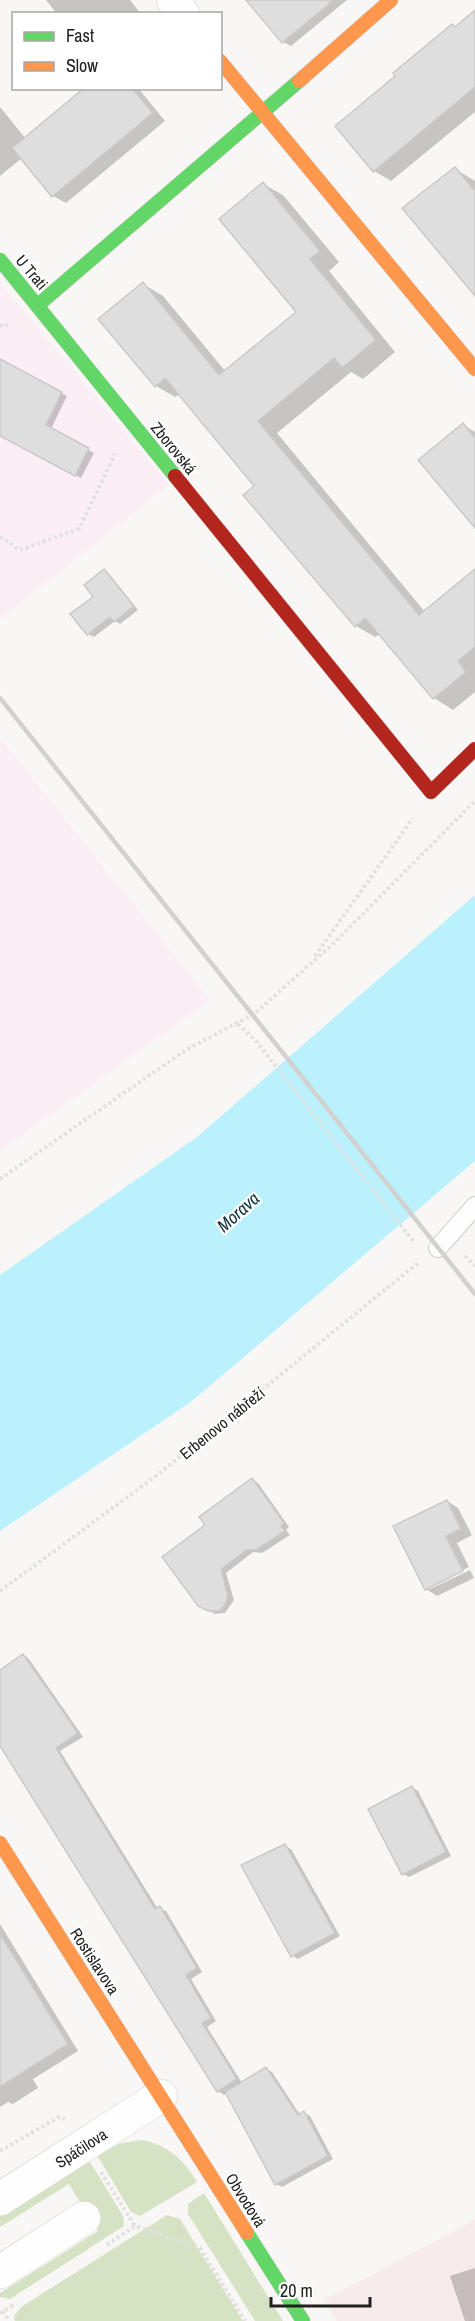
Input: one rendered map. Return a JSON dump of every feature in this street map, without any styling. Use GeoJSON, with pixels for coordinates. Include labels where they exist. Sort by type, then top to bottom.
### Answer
{"type":"FeatureCollection","features":[{"type":"Feature","properties":{"kind":"street"},"geometry":{"type":"LineString","coordinates":[[38,305],[262,114],[391,0]]}},
{"type":"Feature","properties":{"kind":"street"},"geometry":{"type":"LineString","coordinates":[[222,64],[475,369]]}},
{"type":"Feature","properties":{"kind":"street","name":"U Trati"},"geometry":{"type":"LineString","coordinates":[[0,260],[38,305]]}},
{"type":"Feature","properties":{"kind":"street","name":"Zborovská"},"geometry":{"type":"LineString","coordinates":[[38,305],[431,792]]}},
{"type":"Feature","properties":{"kind":"street"},"geometry":{"type":"LineString","coordinates":[[431,792],[475,749]]}},
{"type":"Feature","properties":{"kind":"street","name":"Rostislavova"},"geometry":{"type":"LineString","coordinates":[[0,1844],[161,2096]]}},
{"type":"Feature","properties":{"kind":"street","name":"Spáčilova"},"geometry":{"type":"LineString","coordinates":[[0,2199],[161,2096]]}},
{"type":"Feature","properties":{"kind":"street","name":"Obvodová"},"geometry":{"type":"LineString","coordinates":[[161,2096],[303,2321]]}},
{"type":"Feature","properties":{"kind":"street"},"geometry":{"type":"LineString","coordinates":[[0,2272],[84,2218]]}},
{"type":"Feature","properties":{"kind":"lane"},"geometry":{"type":"LineString","coordinates":[[438,1248],[475,1206]]}},
{"type":"Feature","properties":{"kind":"path"},"geometry":{"type":"LineString","coordinates":[[0,537],[20,550],[79,529],[131,421]]}},
{"type":"Feature","properties":{"kind":"path"},"geometry":{"type":"LineString","coordinates":[[311,962],[431,792]]}},
{"type":"Feature","properties":{"kind":"path"},"geometry":{"type":"LineString","coordinates":[[0,1179],[186,1050],[238,1024],[333,944],[475,801]]}},
{"type":"Feature","properties":{"kind":"path"},"geometry":{"type":"LineString","coordinates":[[238,1024],[256,1041],[402,1227]]}},
{"type":"Feature","properties":{"kind":"path","name":"Erbenovo nábřeží"},"geometry":{"type":"LineString","coordinates":[[0,1591],[156,1476],[438,1248]]}},
{"type":"Feature","properties":{"kind":"path"},"geometry":{"type":"LineString","coordinates":[[0,2151],[59,2117]]}},
{"type":"Feature","properties":{"kind":"path"},"geometry":{"type":"LineString","coordinates":[[99,2168],[135,2226],[200,2248],[245,2321]]}},
{"type":"Feature","properties":{"kind":"path"},"geometry":{"type":"LineString","coordinates":[[3,2311],[9,2321]]}},
{"type":"Feature","properties":{"kind":"shaded area"},"geometry":{"type":"Polygon","coordinates":[[[0,283],[169,485],[1,618],[0,618],[0,283]]]}},
{"type":"Feature","properties":{"kind":"shaded area"},"geometry":{"type":"Polygon","coordinates":[[[0,738],[210,1000],[0,1151],[0,738]]]}},
{"type":"Feature","properties":{"kind":"shaded area"},"geometry":{"type":"Polygon","coordinates":[[[475,2220],[475,2321],[337,2321],[324,2300],[475,2220]]]}},
{"type":"Feature","properties":{"kind":"green space"},"geometry":{"type":"Polygon","coordinates":[[[143,2140],[168,2150],[186,2167],[197,2182],[140,2216],[131,2212],[97,2155],[121,2143],[143,2140]]]}},
{"type":"Feature","properties":{"kind":"green space"},"geometry":{"type":"Polygon","coordinates":[[[89,2160],[123,2216],[124,2226],[10,2299],[0,2297],[0,2293],[98,2231],[69,2184],[0,2227],[0,2216],[89,2160]]]}},
{"type":"Feature","properties":{"kind":"green space"},"geometry":{"type":"Polygon","coordinates":[[[204,2193],[283,2321],[255,2321],[188,2214],[188,2204],[204,2193]]]}},
{"type":"Feature","properties":{"kind":"green space"},"geometry":{"type":"Polygon","coordinates":[[[167,2215],[180,2219],[243,2321],[15,2321],[14,2316],[21,2307],[167,2215]]]}},
{"type":"Feature","properties":{"kind":"water","name":"Morava"},"geometry":{"type":"Polygon","coordinates":[[[475,895],[475,1161],[192,1401],[0,1531],[0,1275],[197,1137],[475,895]]]}},
{"type":"Feature","properties":{"kind":"building"},"geometry":{"type":"Polygon","coordinates":[[[246,0],[334,0],[282,43],[246,0]]]}},
{"type":"Feature","properties":{"kind":"building"},"geometry":{"type":"Polygon","coordinates":[[[475,10],[475,87],[373,172],[335,126],[395,76],[393,73],[452,24],[455,27],[475,10]]]}},
{"type":"Feature","properties":{"kind":"building"},"geometry":{"type":"Polygon","coordinates":[[[82,90],[134,90],[153,113],[52,197],[12,148],[82,90]]]}},
{"type":"Feature","properties":{"kind":"building"},"geometry":{"type":"Polygon","coordinates":[[[455,167],[475,191],[475,296],[402,208],[455,167]]]}},
{"type":"Feature","properties":{"kind":"building"},"geometry":{"type":"Polygon","coordinates":[[[263,182],[320,251],[310,259],[376,340],[342,368],[334,358],[258,421],[419,615],[475,569],[475,647],[458,661],[466,672],[433,699],[365,618],[355,627],[243,495],[254,486],[165,378],[155,387],[98,319],[143,282],[219,375],[296,312],[219,219],[263,182]]]}},
{"type":"Feature","properties":{"kind":"building"},"geometry":{"type":"Polygon","coordinates":[[[0,359],[62,392],[46,425],[89,448],[75,476],[0,436],[0,359]]]}},
{"type":"Feature","properties":{"kind":"building"},"geometry":{"type":"Polygon","coordinates":[[[463,423],[475,438],[475,528],[418,460],[463,423]]]}},
{"type":"Feature","properties":{"kind":"building"},"geometry":{"type":"Polygon","coordinates":[[[104,569],[134,606],[114,622],[110,617],[87,635],[70,614],[93,597],[84,585],[104,569]]]}},
{"type":"Feature","properties":{"kind":"building"},"geometry":{"type":"Polygon","coordinates":[[[252,1478],[284,1523],[281,1526],[285,1531],[256,1550],[247,1550],[221,1569],[228,1596],[225,1605],[219,1611],[208,1611],[198,1606],[162,1557],[205,1525],[199,1517],[252,1478]]]}},
{"type":"Feature","properties":{"kind":"building"},"geometry":{"type":"Polygon","coordinates":[[[447,1500],[461,1529],[446,1536],[463,1571],[425,1590],[393,1526],[447,1500]]]}},
{"type":"Feature","properties":{"kind":"building"},"geometry":{"type":"Polygon","coordinates":[[[23,1654],[78,1733],[56,1748],[155,1909],[160,1906],[197,1968],[186,1975],[211,2018],[202,2023],[237,2079],[217,2092],[0,1746],[0,1670],[23,1654]]]}},
{"type":"Feature","properties":{"kind":"building"},"geometry":{"type":"Polygon","coordinates":[[[412,1786],[446,1852],[402,1875],[368,1809],[412,1786]]]}},
{"type":"Feature","properties":{"kind":"building"},"geometry":{"type":"Polygon","coordinates":[[[285,1844],[335,1933],[291,1957],[241,1865],[285,1844]]]}},
{"type":"Feature","properties":{"kind":"building"},"geometry":{"type":"Polygon","coordinates":[[[0,1934],[68,2044],[0,2087],[0,1934]]]}},
{"type":"Feature","properties":{"kind":"building"},"geometry":{"type":"Polygon","coordinates":[[[266,2067],[298,2115],[304,2111],[328,2156],[275,2185],[225,2092],[266,2067]]]}},
{"type":"Feature","properties":{"kind":"railway"},"geometry":{"type":"LineString","coordinates":[[0,698],[475,1294]]}},
{"type":"Feature","properties":{"kind":"traffic: fast"},"geometry":{"type":"LineString","coordinates":[[38,305],[299,81]]}},
{"type":"Feature","properties":{"kind":"traffic: fast"},"geometry":{"type":"LineString","coordinates":[[0,260],[175,476]]}},
{"type":"Feature","properties":{"kind":"traffic: fast"},"geometry":{"type":"LineString","coordinates":[[247,2233],[303,2321]]}},
{"type":"Feature","properties":{"kind":"traffic: slow"},"geometry":{"type":"LineString","coordinates":[[299,81],[391,0]]}},
{"type":"Feature","properties":{"kind":"traffic: slow"},"geometry":{"type":"LineString","coordinates":[[222,63],[475,369]]}},
{"type":"Feature","properties":{"kind":"traffic: slow"},"geometry":{"type":"LineString","coordinates":[[0,1843],[247,2233]]}},
{"type":"Feature","properties":{"kind":"traffic: jam"},"geometry":{"type":"LineString","coordinates":[[175,476],[431,792],[475,749]]}}]}
